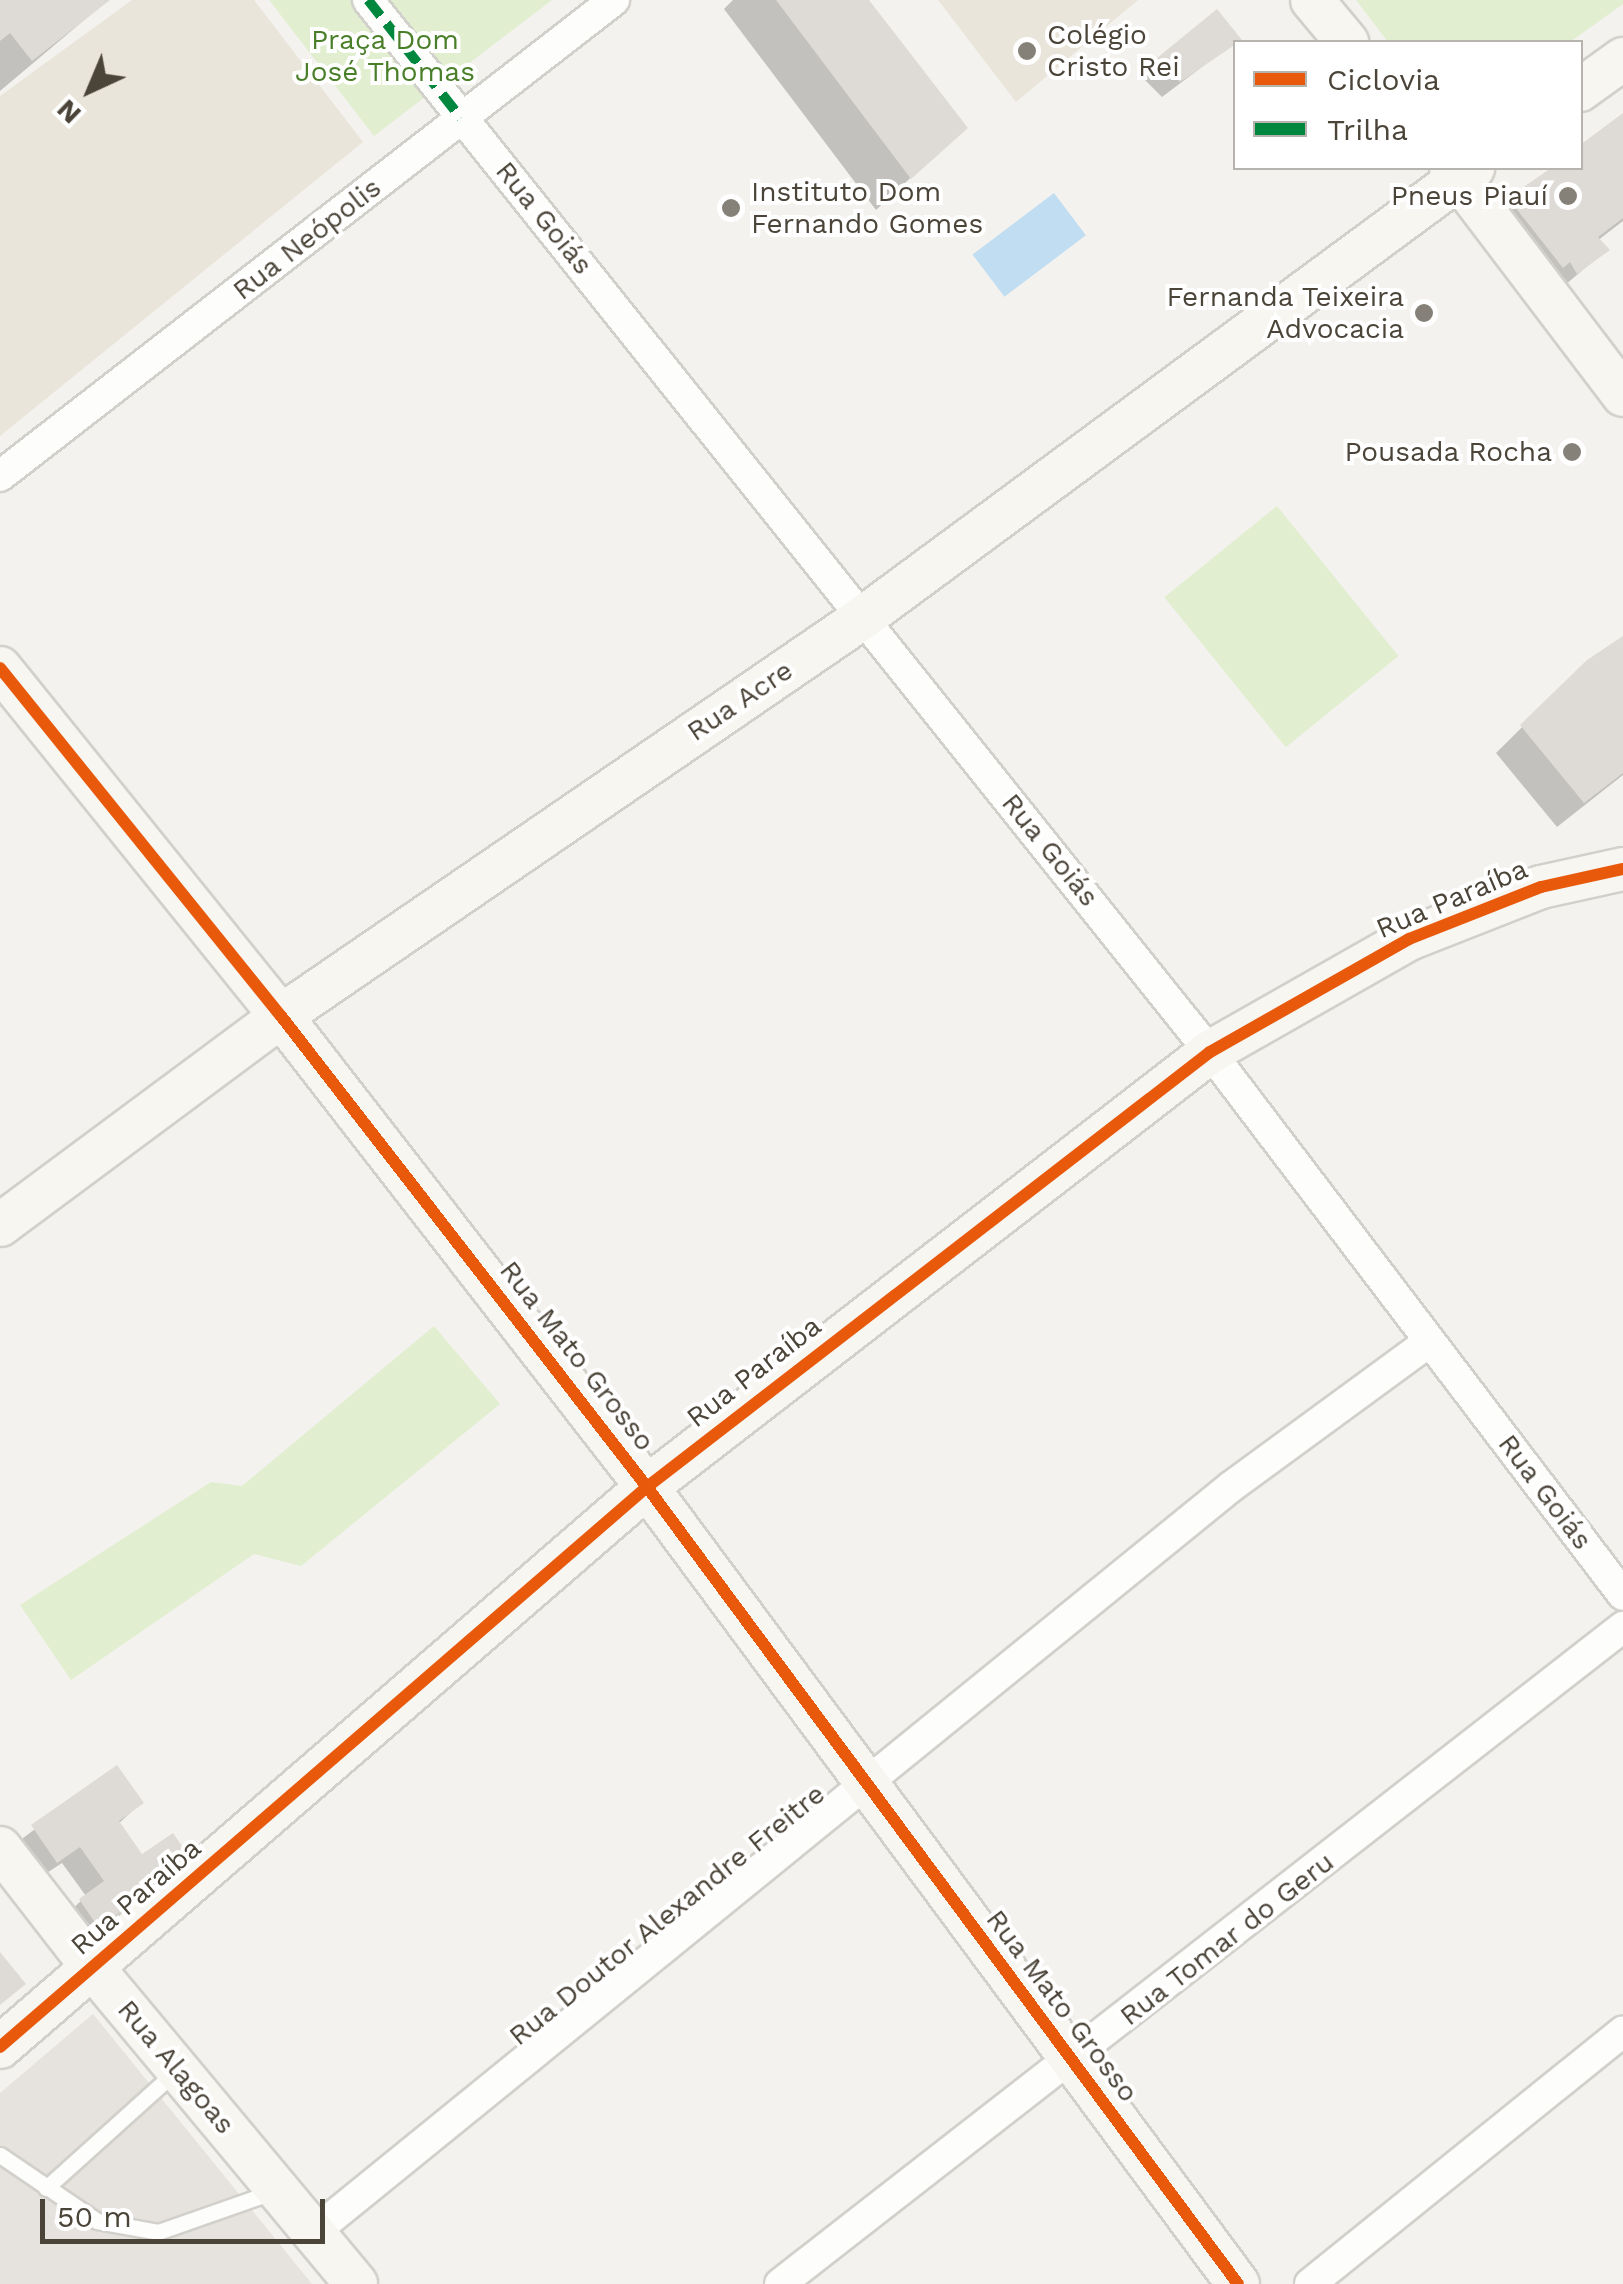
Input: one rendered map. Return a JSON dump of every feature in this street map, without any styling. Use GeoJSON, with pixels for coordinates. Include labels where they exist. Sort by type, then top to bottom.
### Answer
{"type":"FeatureCollection","features":[{"type":"Feature","properties":{"kind":"street","name":"Rua Goiás"},"geometry":{"type":"LineString","coordinates":[[368,0],[1210,1052],[1623,1594]]}},
{"type":"Feature","properties":{"kind":"street","name":"Rua Neópolis"},"geometry":{"type":"LineString","coordinates":[[0,476],[614,0]]}},
{"type":"Feature","properties":{"kind":"street"},"geometry":{"type":"LineString","coordinates":[[1312,0],[1346,40]]}},
{"type":"Feature","properties":{"kind":"street"},"geometry":{"type":"LineString","coordinates":[[1583,88],[1623,59]]}},
{"type":"Feature","properties":{"kind":"street"},"geometry":{"type":"LineString","coordinates":[[1461,171],[1623,395]]}},
{"type":"Feature","properties":{"kind":"street","name":"Rua Acre"},"geometry":{"type":"LineString","coordinates":[[0,1225],[281,1016],[864,617],[1461,171]]}},
{"type":"Feature","properties":{"kind":"street","name":"Rua Mato Grosso"},"geometry":{"type":"LineString","coordinates":[[0,668],[281,1016],[648,1487],[1238,2284]]}},
{"type":"Feature","properties":{"kind":"street","name":"Rua Paraíba"},"geometry":{"type":"LineString","coordinates":[[0,2047],[648,1487],[1210,1052],[1408,939],[1541,888],[1623,869]]}},
{"type":"Feature","properties":{"kind":"street","name":"Rua Doutor Alexandre Freitre"},"geometry":{"type":"LineString","coordinates":[[314,2232],[721,1906],[1232,1486],[1430,1341]]}},
{"type":"Feature","properties":{"kind":"street","name":"Rua Tomar do Geru"},"geometry":{"type":"LineString","coordinates":[[780,2284],[1623,1627]]}},
{"type":"Feature","properties":{"kind":"street","name":"Rua Alagoas"},"geometry":{"type":"LineString","coordinates":[[0,1848],[93,1968],[356,2284]]}},
{"type":"Feature","properties":{"kind":"street"},"geometry":{"type":"LineString","coordinates":[[1310,2284],[1623,2031]]}},
{"type":"Feature","properties":{"kind":"lane"},"geometry":{"type":"LineString","coordinates":[[46,2188],[178,2069]]}},
{"type":"Feature","properties":{"kind":"lane"},"geometry":{"type":"LineString","coordinates":[[0,2155],[97,2221],[158,2232],[278,2189]]}},
{"type":"Feature","properties":{"kind":"shaded area"},"geometry":{"type":"Polygon","coordinates":[[[132,0],[254,0],[363,142],[0,436],[0,96],[132,0]]]}},
{"type":"Feature","properties":{"kind":"shaded area","name":"Colégio Cristo Rei"},"geometry":{"type":"Polygon","coordinates":[[[938,0],[1138,0],[1016,102],[938,0]]]}},
{"type":"Feature","properties":{"kind":"shaded area"},"geometry":{"type":"Polygon","coordinates":[[[93,2014],[312,2284],[0,2284],[0,2093],[93,2014]]]}},
{"type":"Feature","properties":{"kind":"green space","name":"Praça Dom José Thomas"},"geometry":{"type":"Polygon","coordinates":[[[269,0],[552,0],[374,136],[269,0]]]}},
{"type":"Feature","properties":{"kind":"green space"},"geometry":{"type":"Polygon","coordinates":[[[1356,0],[1623,0],[1623,4],[1573,40],[1386,40],[1356,0]]]}},
{"type":"Feature","properties":{"kind":"green space"},"geometry":{"type":"Polygon","coordinates":[[[1277,506],[1398,656],[1286,747],[1164,597],[1277,506]]]}},
{"type":"Feature","properties":{"kind":"green space"},"geometry":{"type":"Polygon","coordinates":[[[434,1326],[500,1404],[301,1566],[254,1554],[71,1680],[20,1605],[211,1482],[242,1486],[434,1326]]]}},
{"type":"Feature","properties":{"kind":"water"},"geometry":{"type":"Polygon","coordinates":[[[1054,193],[1086,235],[1004,297],[973,254],[1054,193]]]}},
{"type":"Feature","properties":{"kind":"building"},"geometry":{"type":"Polygon","coordinates":[[[0,0],[110,0],[32,61],[10,33],[0,41],[0,0]]]}},
{"type":"Feature","properties":{"kind":"building"},"geometry":{"type":"Polygon","coordinates":[[[776,0],[869,0],[968,128],[911,179],[776,0]]]}},
{"type":"Feature","properties":{"kind":"building"},"geometry":{"type":"Polygon","coordinates":[[[1217,9],[1242,40],[1233,40],[1233,46],[1180,82],[1157,58],[1217,9]]]}},
{"type":"Feature","properties":{"kind":"building","name":"Pneus Piauí"},"geometry":{"type":"Polygon","coordinates":[[[1623,113],[1623,218],[1598,237],[1610,250],[1577,274],[1570,262],[1563,268],[1508,198],[1548,170],[1583,170],[1583,143],[1623,113]]]}},
{"type":"Feature","properties":{"kind":"building"},"geometry":{"type":"Polygon","coordinates":[[[1623,636],[1623,773],[1584,803],[1520,725],[1587,660],[1623,636]]]}},
{"type":"Feature","properties":{"kind":"building"},"geometry":{"type":"Polygon","coordinates":[[[117,1765],[144,1803],[119,1821],[142,1854],[173,1833],[193,1862],[98,1927],[79,1899],[104,1881],[80,1847],[57,1863],[31,1825],[117,1765]]]}},
{"type":"Feature","properties":{"kind":"building"},"geometry":{"type":"Polygon","coordinates":[[[0,1952],[26,1984],[0,2005],[0,1952]]]}},
{"type":"Feature","properties":{"kind":"marked path"},"geometry":{"type":"LineString","coordinates":[[368,0],[461,118]]}},
{"type":"Feature","properties":{"kind":"cycle path"},"geometry":{"type":"LineString","coordinates":[[0,668],[281,1016],[647,1487],[1238,2284]]}},
{"type":"Feature","properties":{"kind":"cycle path"},"geometry":{"type":"LineString","coordinates":[[0,2047],[647,1487],[1210,1052],[1409,939],[1541,887],[1623,869]]}},
{"type":"Feature","properties":{"kind":"place","name":"Colégio Cristo Rei"},"geometry":{"type":"Point","coordinates":[1027,51]}},
{"type":"Feature","properties":{"kind":"place","name":"Pneus Piauí"},"geometry":{"type":"Point","coordinates":[1568,196]}},
{"type":"Feature","properties":{"kind":"place","name":"Instituto Dom Fernando Gomes"},"geometry":{"type":"Point","coordinates":[731,208]}},
{"type":"Feature","properties":{"kind":"place","name":"Fernanda Teixeira Advocacia"},"geometry":{"type":"Point","coordinates":[1424,313]}},
{"type":"Feature","properties":{"kind":"place","name":"Pousada Rocha"},"geometry":{"type":"Point","coordinates":[1572,452]}}]}
